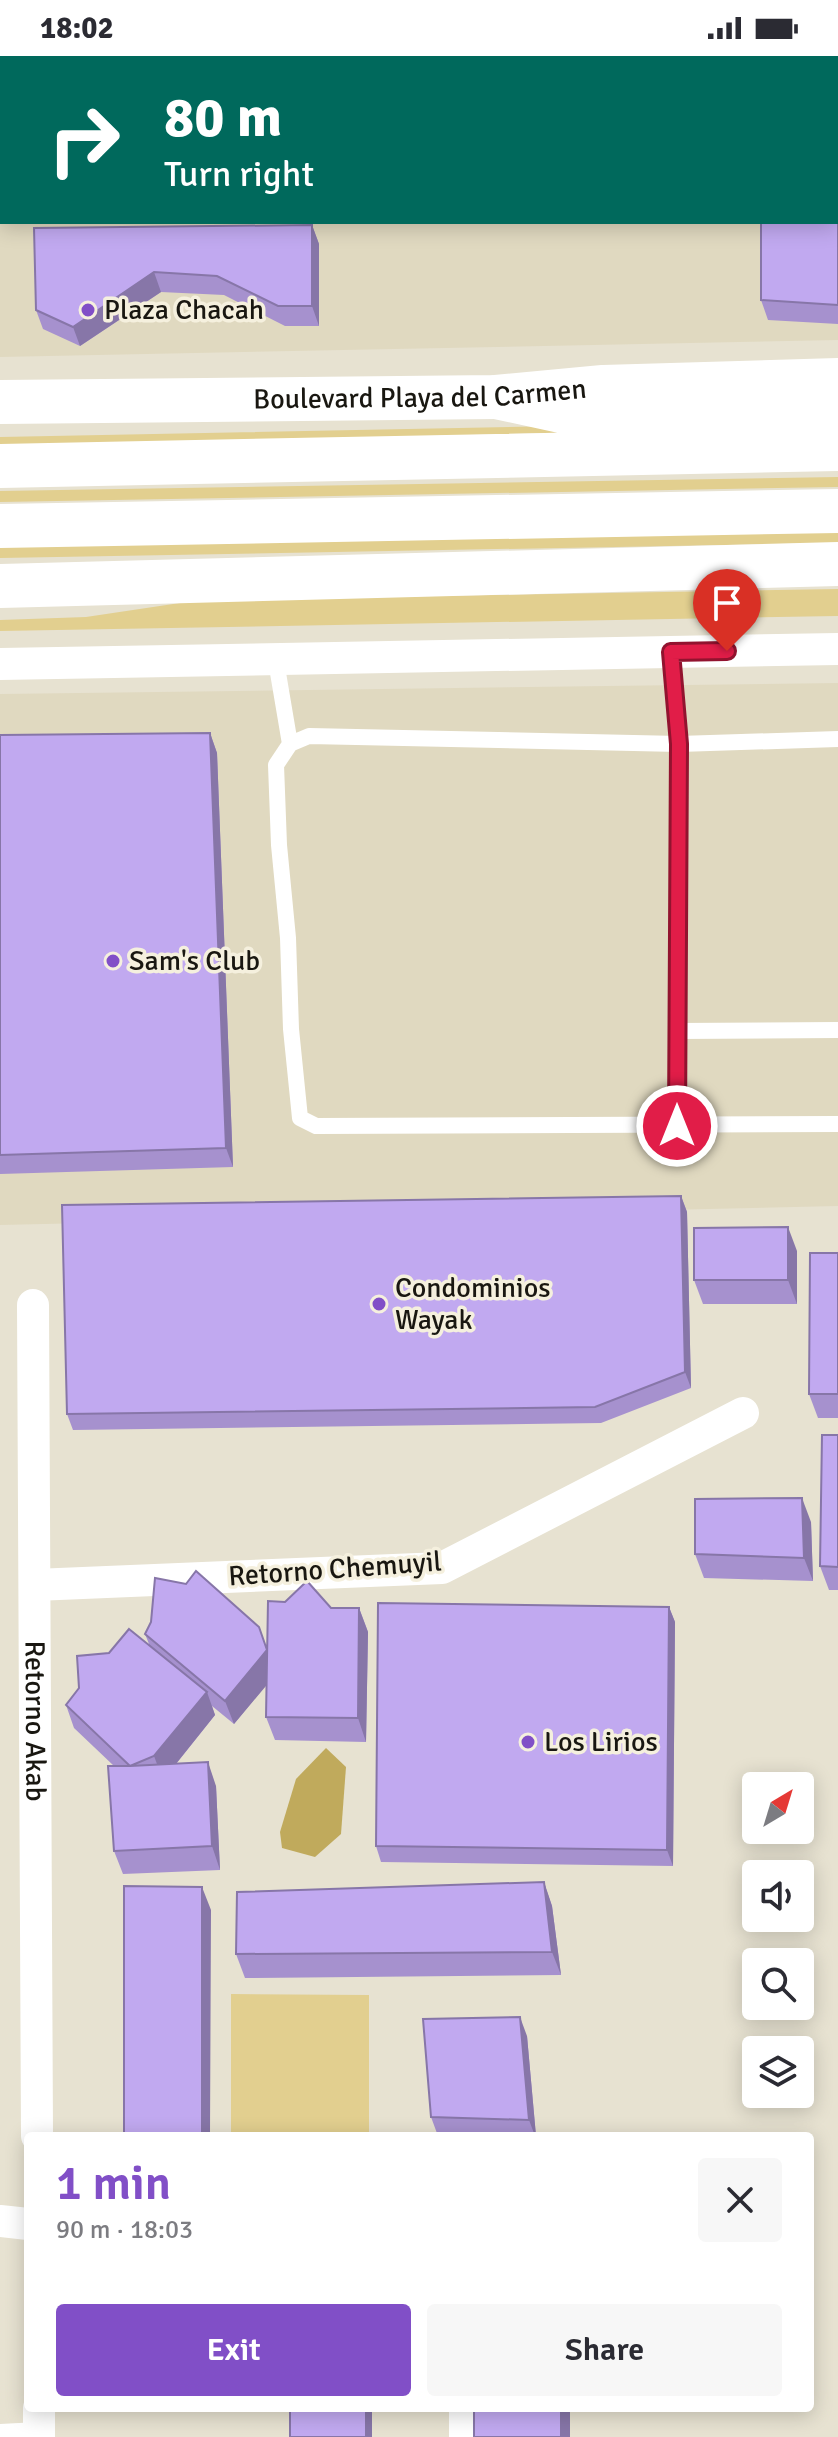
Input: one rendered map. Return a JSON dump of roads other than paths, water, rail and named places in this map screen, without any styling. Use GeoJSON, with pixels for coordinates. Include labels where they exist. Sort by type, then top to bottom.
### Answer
{"type":"FeatureCollection","features":[{"type":"Feature","properties":{"kind":"main road","name":"Boulevard Playa del Carmen"},"geometry":{"type":"LineString","coordinates":[[0,402],[496,397],[603,387],[838,380]]}},
{"type":"Feature","properties":{"kind":"main road"},"geometry":{"type":"LineString","coordinates":[[496,397],[570,413],[838,415]]}},
{"type":"Feature","properties":{"kind":"main road"},"geometry":{"type":"LineString","coordinates":[[0,466],[838,449]]}},
{"type":"Feature","properties":{"kind":"main road"},"geometry":{"type":"LineString","coordinates":[[0,526],[838,511]]}},
{"type":"Feature","properties":{"kind":"main road"},"geometry":{"type":"LineString","coordinates":[[0,586],[838,564]]}},
{"type":"Feature","properties":{"kind":"street"},"geometry":{"type":"LineString","coordinates":[[0,664],[838,649]]}},
{"type":"Feature","properties":{"kind":"street","name":"Retorno Akab"},"geometry":{"type":"LineString","coordinates":[[33,1305],[37,2132]]}},
{"type":"Feature","properties":{"kind":"street","name":"Retorno Chemuyil"},"geometry":{"type":"LineString","coordinates":[[35,1585],[442,1568],[743,1413]]}},
{"type":"Feature","properties":{"kind":"street"},"geometry":{"type":"LineString","coordinates":[[0,2221],[24,2224]]}},
{"type":"Feature","properties":{"kind":"street"},"geometry":{"type":"LineString","coordinates":[[465,2412],[465,2437]]}},
{"type":"Feature","properties":{"kind":"lane"},"geometry":{"type":"LineString","coordinates":[[671,652],[679,744],[677,1126]]}},
{"type":"Feature","properties":{"kind":"lane"},"geometry":{"type":"LineString","coordinates":[[276,661],[290,744]]}},
{"type":"Feature","properties":{"kind":"lane"},"geometry":{"type":"LineString","coordinates":[[838,739],[679,744],[309,736],[290,744],[276,765],[291,1029],[300,1118],[316,1126],[838,1124]]}},
{"type":"Feature","properties":{"kind":"lane"},"geometry":{"type":"LineString","coordinates":[[677,1031],[838,1030]]}},
{"type":"Feature","properties":{"kind":"lane"},"geometry":{"type":"LineString","coordinates":[[0,2432],[39,2425]]}},
{"type":"Feature","properties":{"kind":"place","name":"Plaza Chacah"},"geometry":{"type":"Point","coordinates":[88,310]}},
{"type":"Feature","properties":{"kind":"place","name":"Sam's Club"},"geometry":{"type":"Point","coordinates":[113,961]}},
{"type":"Feature","properties":{"kind":"place","name":"Condominios Wayak"},"geometry":{"type":"Point","coordinates":[379,1304]}},
{"type":"Feature","properties":{"kind":"place","name":"Los Lirios"},"geometry":{"type":"Point","coordinates":[528,1742]}}]}
